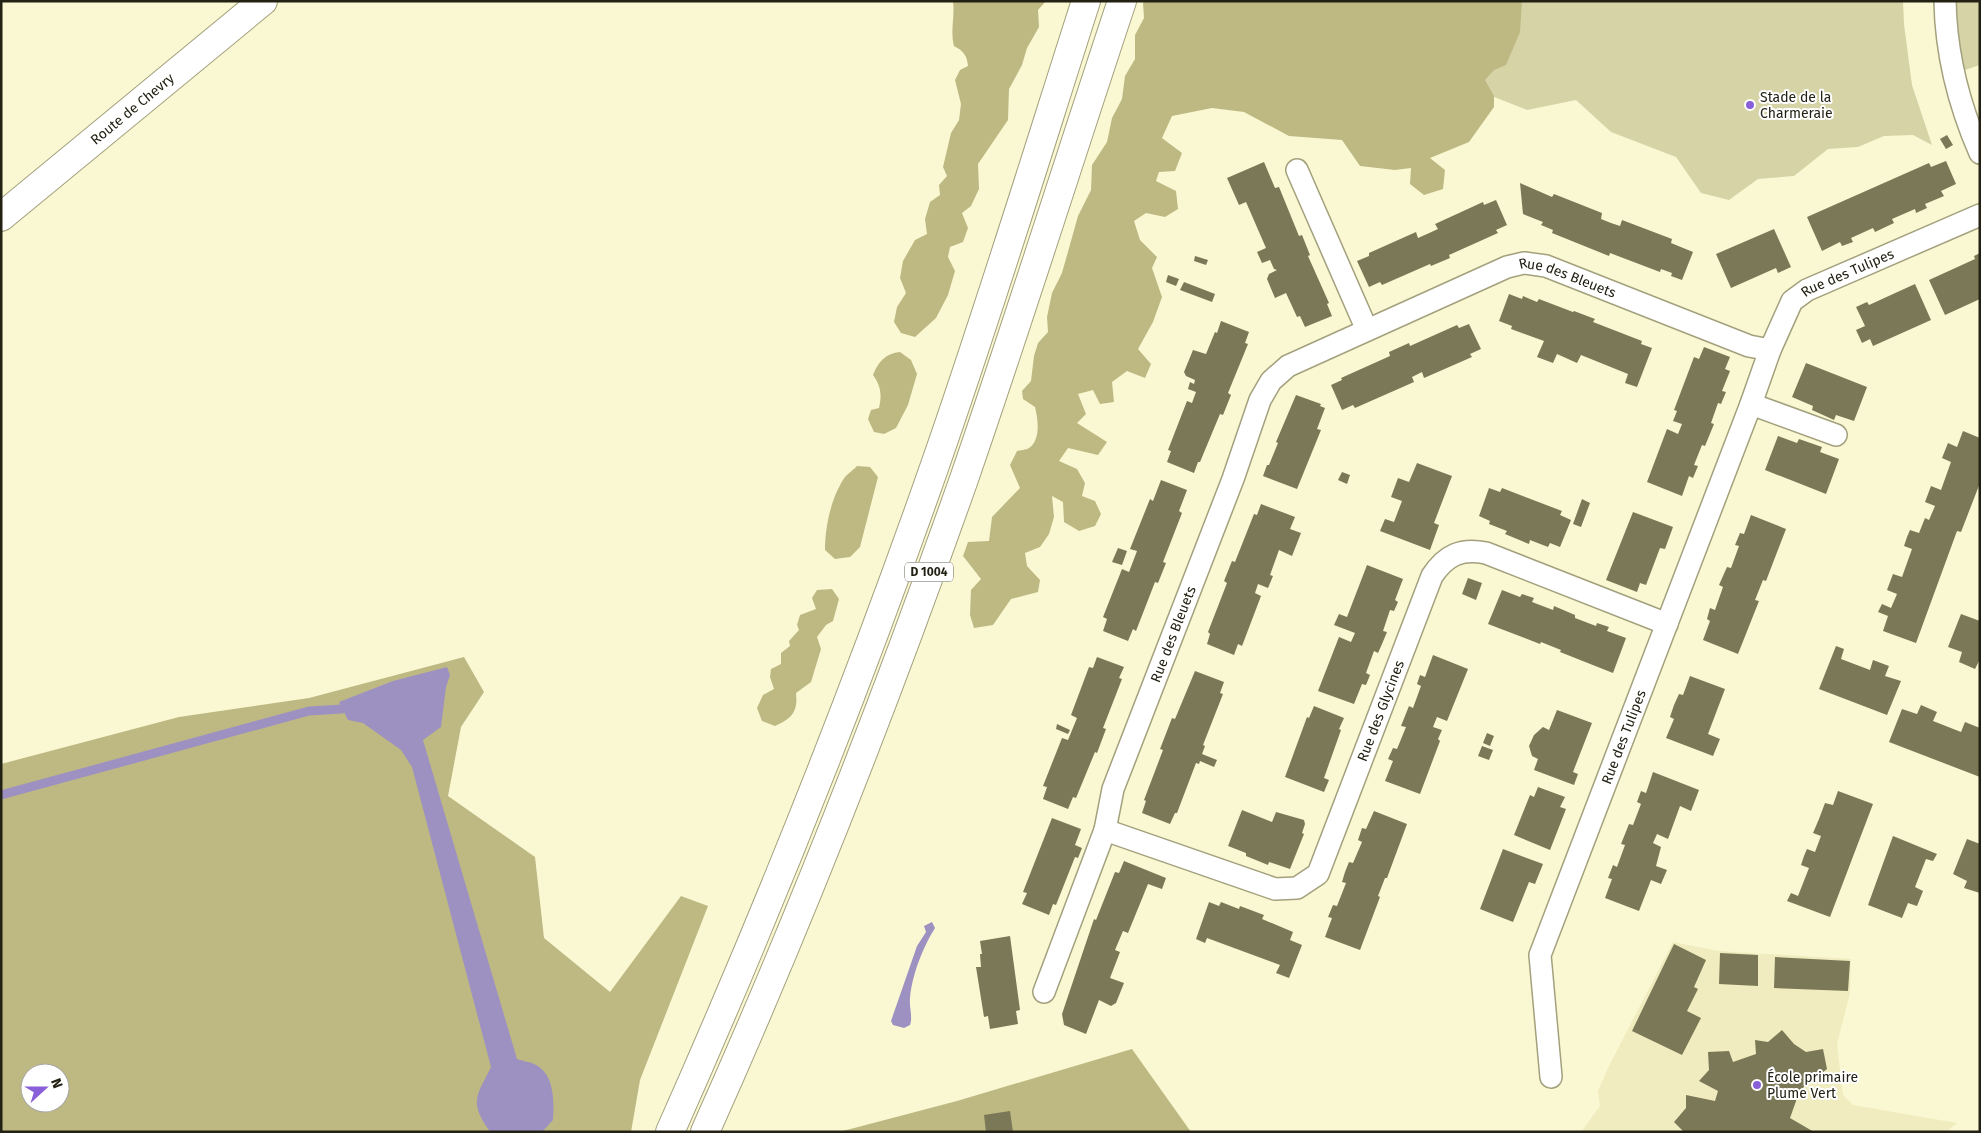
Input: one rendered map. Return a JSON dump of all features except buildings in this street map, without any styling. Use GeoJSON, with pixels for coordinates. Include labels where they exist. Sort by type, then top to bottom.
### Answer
{"type":"FeatureCollection","features":[{"type":"Feature","properties":{"kind":"main road","name":"Route de Chevry"},"geometry":{"type":"LineString","coordinates":[[1,217],[263,1]]}},
{"type":"Feature","properties":{"kind":"main road","name":"D 1004"},"geometry":{"type":"LineString","coordinates":[[670,1132],[724,1010],[832,746],[934,467],[1086,1]]}},
{"type":"Feature","properties":{"kind":"main road","name":"D 1004"},"geometry":{"type":"LineString","coordinates":[[705,1132],[755,1020],[855,777],[964,478],[1122,1]]}},
{"type":"Feature","properties":{"kind":"street"},"geometry":{"type":"LineString","coordinates":[[1944,1],[1945,22],[1953,74],[1967,123],[1980,153]]}},
{"type":"Feature","properties":{"kind":"street"},"geometry":{"type":"LineString","coordinates":[[1297,170],[1367,330]]}},
{"type":"Feature","properties":{"kind":"street","name":"Rue des Tulipes"},"geometry":{"type":"LineString","coordinates":[[1551,1077],[1540,955],[1770,350],[1792,301],[1807,290],[1980,215]]}},
{"type":"Feature","properties":{"kind":"street","name":"Rue des Bleuets"},"geometry":{"type":"LineString","coordinates":[[1044,992],[1105,830],[1114,789],[1233,479],[1260,400],[1271,381],[1288,366],[1507,267],[1533,264],[1546,266],[1749,346],[1770,350]]}},
{"type":"Feature","properties":{"kind":"street"},"geometry":{"type":"LineString","coordinates":[[1751,404],[1836,435]]}},
{"type":"Feature","properties":{"kind":"street","name":"Rue des Glycines"},"geometry":{"type":"LineString","coordinates":[[1105,830],[1275,889],[1297,888],[1318,874],[1432,576],[1442,563],[1459,552],[1472,550],[1486,552],[1667,624]]}},
{"type":"Feature","properties":{"kind":"shaded area"},"geometry":{"type":"Polygon","coordinates":[[[953,1],[1046,1],[1038,10],[1039,27],[1027,48],[1022,65],[1009,89],[1008,120],[978,164],[979,189],[971,206],[962,213],[968,228],[963,242],[950,247],[948,257],[955,271],[948,295],[936,318],[915,337],[901,333],[894,322],[897,307],[906,293],[900,278],[903,261],[915,240],[927,234],[925,219],[930,202],[940,195],[939,185],[947,176],[943,167],[951,133],[959,120],[961,104],[955,80],[960,70],[968,66],[964,54],[954,46],[952,35],[953,1]]]}},
{"type":"Feature","properties":{"kind":"shaded area"},"geometry":{"type":"Polygon","coordinates":[[[1145,1],[1522,1],[1520,32],[1506,65],[1494,70],[1485,80],[1494,96],[1494,107],[1469,142],[1430,158],[1445,170],[1443,189],[1424,195],[1410,184],[1411,168],[1395,170],[1360,166],[1342,140],[1289,136],[1244,112],[1212,108],[1172,116],[1162,138],[1182,153],[1175,171],[1159,172],[1156,181],[1176,191],[1178,209],[1165,217],[1146,213],[1134,221],[1140,240],[1157,257],[1152,268],[1162,297],[1153,322],[1138,349],[1151,364],[1145,378],[1127,371],[1112,382],[1114,402],[1100,404],[1093,390],[1078,394],[1086,414],[1077,423],[1107,442],[1098,455],[1068,448],[1059,461],[1077,469],[1085,483],[1082,496],[1095,501],[1101,514],[1095,526],[1079,531],[1064,522],[1063,502],[1052,496],[1054,517],[1049,534],[1040,547],[1025,553],[1027,566],[1040,580],[1038,592],[1011,599],[993,625],[974,628],[970,615],[971,590],[981,579],[963,556],[968,542],[989,541],[992,517],[1020,488],[1010,465],[1017,451],[1028,449],[1033,444],[1038,429],[1035,407],[1023,399],[1022,391],[1031,381],[1034,356],[1038,343],[1048,332],[1047,317],[1052,293],[1062,273],[1078,216],[1091,190],[1092,165],[1107,142],[1112,118],[1122,99],[1125,76],[1135,59],[1135,35],[1144,18],[1143,3],[1145,1]]]}},
{"type":"Feature","properties":{"kind":"shaded area","name":"Stade de la Charmeraie"},"geometry":{"type":"Polygon","coordinates":[[[1458,1],[1903,1],[1912,85],[1932,145],[1913,135],[1884,136],[1858,147],[1828,149],[1794,176],[1758,179],[1729,200],[1701,193],[1676,157],[1611,132],[1576,100],[1527,110],[1484,93],[1458,1]]]}},
{"type":"Feature","properties":{"kind":"shaded area"},"geometry":{"type":"Polygon","coordinates":[[[1945,1],[1980,1],[1980,65],[1953,74],[1945,1]]]}},
{"type":"Feature","properties":{"kind":"shaded area"},"geometry":{"type":"Polygon","coordinates":[[[900,352],[911,360],[917,374],[908,405],[896,428],[884,434],[874,432],[868,419],[871,410],[879,408],[881,395],[878,383],[873,375],[883,359],[891,354],[900,352]]]}},
{"type":"Feature","properties":{"kind":"shaded area"},"geometry":{"type":"Polygon","coordinates":[[[857,466],[870,467],[878,477],[860,547],[850,557],[835,559],[825,550],[830,512],[840,485],[846,476],[857,466]]]}},
{"type":"Feature","properties":{"kind":"shaded area"},"geometry":{"type":"Polygon","coordinates":[[[832,589],[839,599],[833,621],[826,625],[817,637],[821,649],[811,682],[796,693],[795,710],[790,717],[775,726],[762,721],[757,708],[763,695],[774,689],[770,677],[771,669],[781,664],[781,653],[790,646],[789,641],[799,630],[797,625],[800,615],[816,609],[812,598],[817,590],[832,589]]]}},
{"type":"Feature","properties":{"kind":"shaded area"},"geometry":{"type":"Polygon","coordinates":[[[464,657],[484,692],[461,727],[448,796],[535,857],[544,938],[610,992],[681,896],[708,906],[640,1080],[631,1132],[1,1132],[1,764],[179,717],[309,698],[464,657]]]}},
{"type":"Feature","properties":{"kind":"shaded area"},"geometry":{"type":"Polygon","coordinates":[[[447,667],[450,675],[446,687],[441,727],[423,740],[517,1059],[536,1065],[547,1075],[550,1082],[553,1098],[553,1120],[542,1132],[490,1132],[483,1122],[477,1106],[477,1100],[491,1067],[412,767],[401,750],[363,723],[348,720],[339,702],[393,681],[447,667]]]}},
{"type":"Feature","properties":{"kind":"shaded area"},"geometry":{"type":"Polygon","coordinates":[[[932,922],[935,928],[922,952],[913,980],[910,998],[910,1025],[904,1028],[893,1025],[891,1021],[917,946],[926,932],[924,926],[932,922]]]}},
{"type":"Feature","properties":{"kind":"shaded area"},"geometry":{"type":"Polygon","coordinates":[[[1673,942],[1718,951],[1851,959],[1850,993],[1837,1044],[1843,1095],[1853,1105],[1957,1123],[1946,1132],[1581,1132],[1600,1106],[1598,1091],[1608,1068],[1673,942]]]}},
{"type":"Feature","properties":{"kind":"shaded area"},"geometry":{"type":"Polygon","coordinates":[[[1132,1049],[1191,1132],[839,1132],[957,1101],[1132,1049]]]}},
{"type":"Feature","properties":{"kind":"waterway"},"geometry":{"type":"LineString","coordinates":[[1,795],[309,711],[342,709]]}},
{"type":"Feature","properties":{"kind":"place","name":"Stade de la Charmeraie"},"geometry":{"type":"Point","coordinates":[1750,105]}},
{"type":"Feature","properties":{"kind":"place","name":"École primaire Plume Vert"},"geometry":{"type":"Point","coordinates":[1757,1085]}}]}
